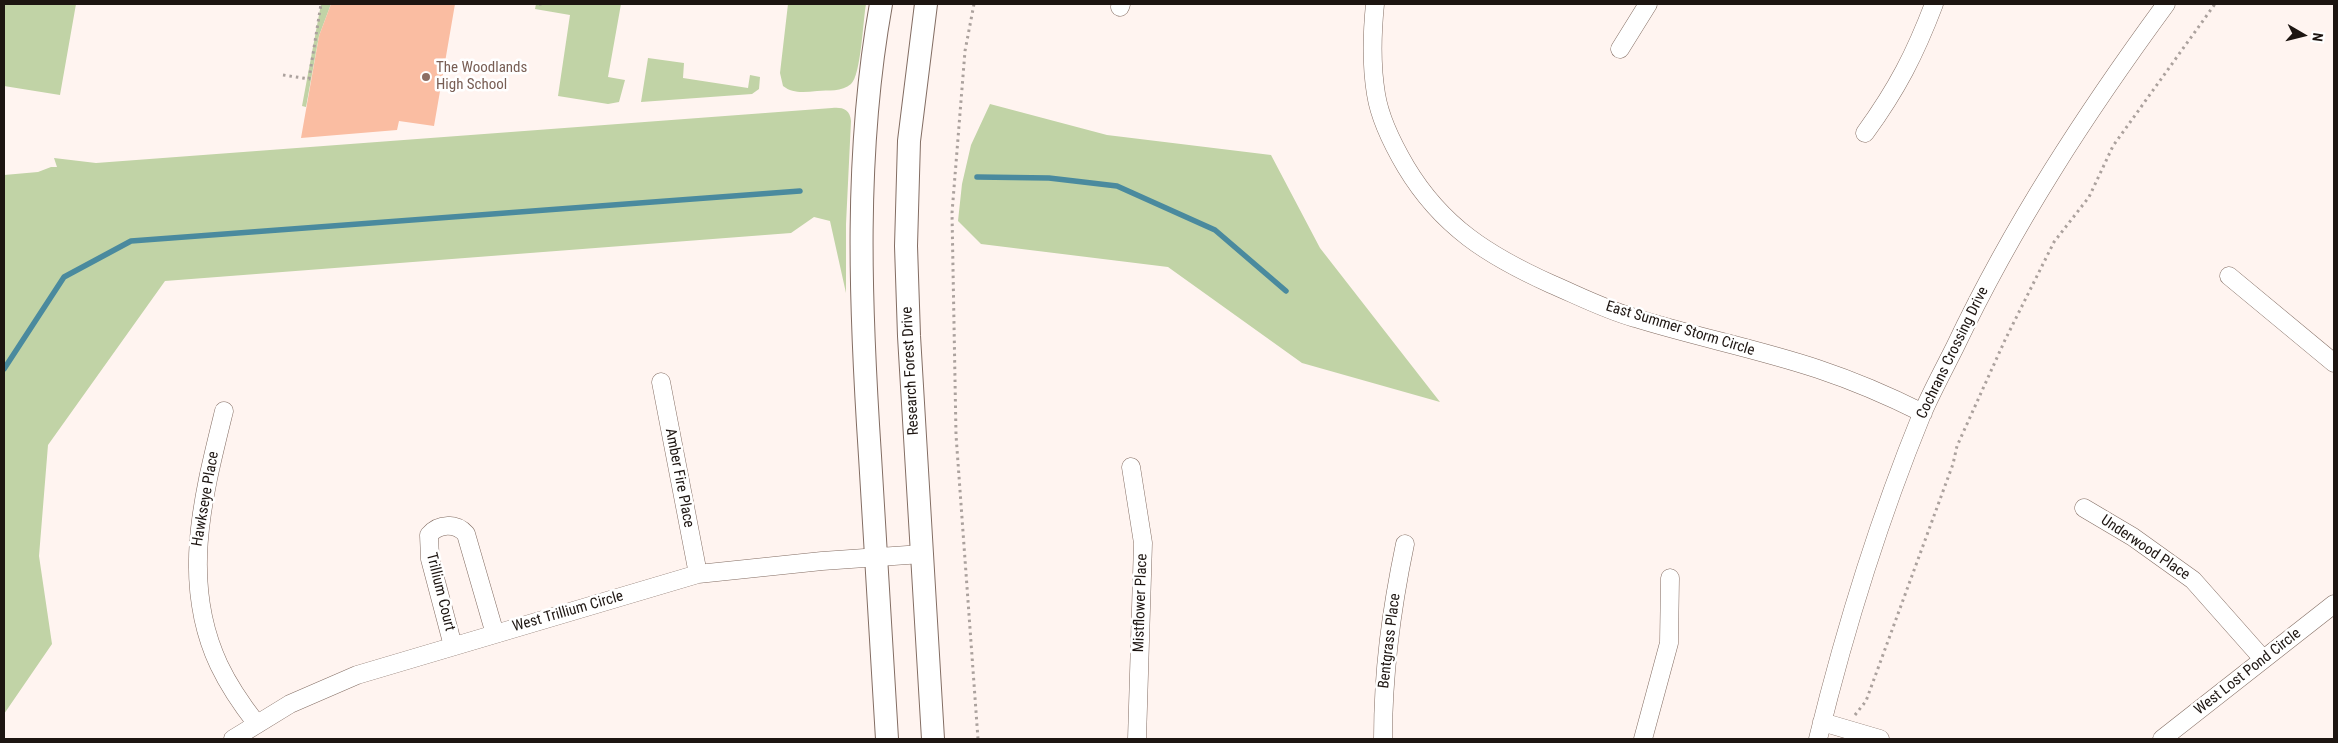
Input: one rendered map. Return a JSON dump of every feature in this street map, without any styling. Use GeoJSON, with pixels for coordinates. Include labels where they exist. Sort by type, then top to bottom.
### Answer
{"type":"FeatureCollection","features":[{"type":"Feature","properties":{"kind":"main road"},"geometry":{"type":"LineString","coordinates":[[881,4],[865,135],[861,248],[862,338],[887,739]]}},
{"type":"Feature","properties":{"kind":"main road","name":"Research Forest Drive"},"geometry":{"type":"LineString","coordinates":[[926,4],[910,125],[906,187],[909,336],[933,739]]}},
{"type":"Feature","properties":{"kind":"street","name":"East Summer Storm Circle"},"geometry":{"type":"LineString","coordinates":[[1375,4],[1372,67],[1376,96],[1384,124],[1395,148],[1416,183],[1438,211],[1463,235],[1497,257],[1593,303],[1634,318],[1816,369],[1865,386],[1923,413]]}},
{"type":"Feature","properties":{"kind":"street"},"geometry":{"type":"LineString","coordinates":[[1620,49],[1648,4]]}},
{"type":"Feature","properties":{"kind":"street"},"geometry":{"type":"LineString","coordinates":[[1865,133],[1892,95],[1918,47],[1934,4]]}},
{"type":"Feature","properties":{"kind":"street","name":"Cochrans Crossing Drive"},"geometry":{"type":"LineString","coordinates":[[1820,731],[1836,666],[1863,577],[1923,413],[1984,287],[2036,194],[2100,94],[2166,4]]}},
{"type":"Feature","properties":{"kind":"street"},"geometry":{"type":"LineString","coordinates":[[2229,276],[2334,363]]}},
{"type":"Feature","properties":{"kind":"street","name":"Amber Fire Place"},"geometry":{"type":"LineString","coordinates":[[661,382],[698,574]]}},
{"type":"Feature","properties":{"kind":"street","name":"Hawkseye Place"},"geometry":{"type":"LineString","coordinates":[[224,412],[207,482],[198,535],[198,588],[208,635],[219,664],[234,692],[256,723]]}},
{"type":"Feature","properties":{"kind":"street","name":"Mistflower Place"},"geometry":{"type":"LineString","coordinates":[[1131,467],[1142,543],[1137,739]]}},
{"type":"Feature","properties":{"kind":"street","name":"Underwood Place"},"geometry":{"type":"LineString","coordinates":[[2084,508],[2160,555],[2193,580],[2263,659]]}},
{"type":"Feature","properties":{"kind":"street","name":"Trillium Court"},"geometry":{"type":"LineString","coordinates":[[453,646],[430,559],[429,535],[434,529],[443,526],[461,528],[466,534],[495,634]]}},
{"type":"Feature","properties":{"kind":"street","name":"Bentgrass Place"},"geometry":{"type":"LineString","coordinates":[[1383,739],[1383,687],[1391,611],[1405,544]]}},
{"type":"Feature","properties":{"kind":"street","name":"West Trillium Circle"},"geometry":{"type":"LineString","coordinates":[[233,739],[256,723],[290,704],[357,675],[698,574],[822,561],[922,554]]}},
{"type":"Feature","properties":{"kind":"street"},"geometry":{"type":"LineString","coordinates":[[1643,739],[1669,643],[1670,578]]}},
{"type":"Feature","properties":{"kind":"street","name":"West Lost Pond Circle"},"geometry":{"type":"LineString","coordinates":[[2162,739],[2334,604]]}},
{"type":"Feature","properties":{"kind":"street"},"geometry":{"type":"LineString","coordinates":[[1820,731],[1844,728],[1880,739]]}},
{"type":"Feature","properties":{"kind":"path"},"geometry":{"type":"LineString","coordinates":[[283,75],[309,79],[316,48],[322,4]]}},
{"type":"Feature","properties":{"kind":"path"},"geometry":{"type":"LineString","coordinates":[[539,4],[545,4]]}},
{"type":"Feature","properties":{"kind":"path"},"geometry":{"type":"LineString","coordinates":[[974,4],[965,51],[952,213],[956,435],[978,739]]}},
{"type":"Feature","properties":{"kind":"path"},"geometry":{"type":"LineString","coordinates":[[1844,728],[1866,701],[1946,482],[1957,446],[2005,340],[2054,242],[2089,197],[2114,146],[2215,4]]}},
{"type":"Feature","properties":{"kind":"green space"},"geometry":{"type":"Polygon","coordinates":[[[4,4],[76,4],[60,95],[4,86],[4,4]]]}},
{"type":"Feature","properties":{"kind":"green space"},"geometry":{"type":"Polygon","coordinates":[[[321,4],[331,4],[319,36],[306,107],[302,106],[321,4]]]}},
{"type":"Feature","properties":{"kind":"green space"},"geometry":{"type":"Polygon","coordinates":[[[536,4],[621,4],[608,77],[625,80],[619,102],[608,104],[558,96],[570,15],[535,9],[536,4]]]}},
{"type":"Feature","properties":{"kind":"green space"},"geometry":{"type":"Polygon","coordinates":[[[788,4],[866,4],[857,70],[854,79],[847,87],[804,92],[787,89],[783,86],[780,73],[788,4]]]}},
{"type":"Feature","properties":{"kind":"green space"},"geometry":{"type":"Polygon","coordinates":[[[648,58],[684,63],[683,78],[748,88],[750,75],[760,77],[759,89],[752,94],[641,102],[648,58]]]}},
{"type":"Feature","properties":{"kind":"green space"},"geometry":{"type":"Polygon","coordinates":[[[990,104],[1107,135],[1271,155],[1320,248],[1440,402],[1302,363],[1168,267],[981,244],[958,221],[962,184],[971,145],[990,104]]]}},
{"type":"Feature","properties":{"kind":"green space"},"geometry":{"type":"Polygon","coordinates":[[[832,108],[847,111],[851,121],[846,224],[846,293],[830,221],[814,217],[791,233],[165,281],[48,445],[39,556],[52,644],[4,714],[4,175],[38,172],[51,167],[57,167],[54,158],[96,163],[832,108]]]}},
{"type":"Feature","properties":{"kind":"building","name":"The Woodlands High School"},"geometry":{"type":"Polygon","coordinates":[[[331,4],[455,4],[434,126],[399,121],[397,130],[301,138],[319,36],[331,4]]]}},
{"type":"Feature","properties":{"kind":"waterway"},"geometry":{"type":"LineString","coordinates":[[977,177],[1049,178],[1117,186],[1215,230],[1286,291]]}},
{"type":"Feature","properties":{"kind":"waterway"},"geometry":{"type":"LineString","coordinates":[[4,369],[64,277],[131,241],[800,191]]}},
{"type":"Feature","properties":{"kind":"place","name":"The Woodlands High School"},"geometry":{"type":"Point","coordinates":[426,77]}}]}
